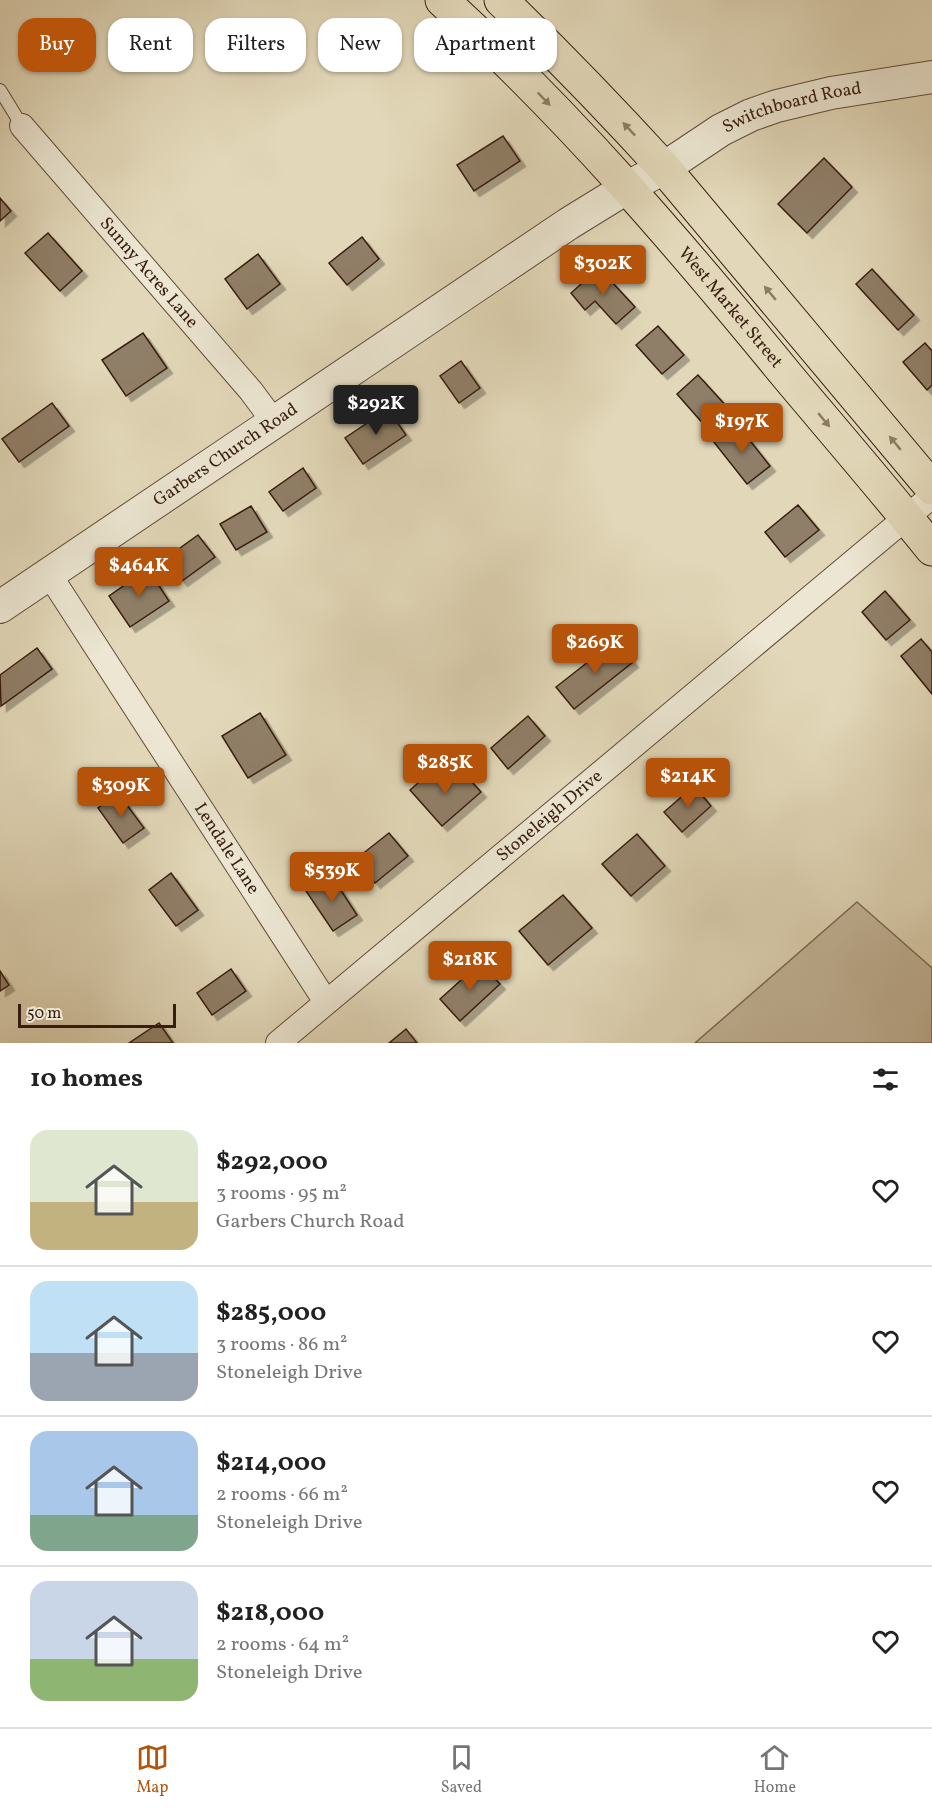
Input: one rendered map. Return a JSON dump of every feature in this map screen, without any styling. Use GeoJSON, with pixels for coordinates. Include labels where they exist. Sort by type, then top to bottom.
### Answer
{"type":"FeatureCollection","features":[{"type":"Feature","properties":{"kind":"main road","name":"West Market Street"},"geometry":{"type":"LineString","coordinates":[[442,0],[510,63],[628,187],[932,549]]}},
{"type":"Feature","properties":{"kind":"main road"},"geometry":{"type":"LineString","coordinates":[[501,0],[619,119],[664,168],[932,488]]}},
{"type":"Feature","properties":{"kind":"street","name":"Switchboard Road"},"geometry":{"type":"LineString","coordinates":[[664,168],[722,130],[751,115],[777,106],[831,93],[932,77]]}},
{"type":"Feature","properties":{"kind":"street","name":"Sunny Acres Lane"},"geometry":{"type":"LineString","coordinates":[[22,126],[251,391],[274,422]]}},
{"type":"Feature","properties":{"kind":"street","name":"Garbers Church Road"},"geometry":{"type":"LineString","coordinates":[[0,607],[568,224],[664,168]]}},
{"type":"Feature","properties":{"kind":"street","name":"Stoneleigh Drive"},"geometry":{"type":"LineString","coordinates":[[278,1043],[932,496]]}},
{"type":"Feature","properties":{"kind":"street","name":"Lendale Lane"},"geometry":{"type":"LineString","coordinates":[[49,574],[326,1002]]}},
{"type":"Feature","properties":{"kind":"lane"},"geometry":{"type":"LineString","coordinates":[[0,90],[22,126]]}},
{"type":"Feature","properties":{"kind":"shaded area"},"geometry":{"type":"Polygon","coordinates":[[[857,902],[932,968],[932,1043],[695,1043],[857,902]]]}},
{"type":"Feature","properties":{"kind":"building"},"geometry":{"type":"Polygon","coordinates":[[[503,136],[520,161],[474,191],[457,165],[503,136]]]}},
{"type":"Feature","properties":{"kind":"building"},"geometry":{"type":"Polygon","coordinates":[[[824,158],[852,187],[807,233],[778,204],[824,158]]]}},
{"type":"Feature","properties":{"kind":"building"},"geometry":{"type":"Polygon","coordinates":[[[0,198],[11,211],[0,221],[0,198]]]}},
{"type":"Feature","properties":{"kind":"building"},"geometry":{"type":"Polygon","coordinates":[[[48,233],[82,271],[60,291],[25,253],[48,233]]]}},
{"type":"Feature","properties":{"kind":"building"},"geometry":{"type":"Polygon","coordinates":[[[362,237],[379,259],[347,285],[329,263],[362,237]]]}},
{"type":"Feature","properties":{"kind":"building"},"geometry":{"type":"Polygon","coordinates":[[[258,254],[280,284],[247,309],[225,279],[258,254]]]}},
{"type":"Feature","properties":{"kind":"building"},"geometry":{"type":"Polygon","coordinates":[[[599,268],[635,307],[616,324],[595,301],[585,310],[571,293],[599,268]]]}},
{"type":"Feature","properties":{"kind":"building"},"geometry":{"type":"Polygon","coordinates":[[[872,269],[914,315],[898,330],[856,284],[872,269]]]}},
{"type":"Feature","properties":{"kind":"building"},"geometry":{"type":"Polygon","coordinates":[[[658,326],[684,355],[662,374],[636,345],[658,326]]]}},
{"type":"Feature","properties":{"kind":"building"},"geometry":{"type":"Polygon","coordinates":[[[143,333],[167,368],[126,396],[102,360],[143,333]]]}},
{"type":"Feature","properties":{"kind":"building"},"geometry":{"type":"Polygon","coordinates":[[[925,343],[932,351],[932,385],[927,390],[903,362],[925,343]]]}},
{"type":"Feature","properties":{"kind":"building"},"geometry":{"type":"Polygon","coordinates":[[[461,361],[480,388],[459,403],[440,376],[461,361]]]}},
{"type":"Feature","properties":{"kind":"building"},"geometry":{"type":"Polygon","coordinates":[[[698,375],[728,408],[706,427],[677,394],[698,375]]]}},
{"type":"Feature","properties":{"kind":"building"},"geometry":{"type":"Polygon","coordinates":[[[52,403],[69,426],[19,462],[2,439],[52,403]]]}},
{"type":"Feature","properties":{"kind":"building"},"geometry":{"type":"Polygon","coordinates":[[[388,409],[406,435],[363,464],[345,438],[388,409]]]}},
{"type":"Feature","properties":{"kind":"building"},"geometry":{"type":"Polygon","coordinates":[[[736,423],[770,466],[747,484],[713,441],[736,423]]]}},
{"type":"Feature","properties":{"kind":"building"},"geometry":{"type":"Polygon","coordinates":[[[303,468],[316,488],[283,511],[269,492],[303,468]]]}},
{"type":"Feature","properties":{"kind":"building"},"geometry":{"type":"Polygon","coordinates":[[[798,505],[819,530],[785,557],[765,532],[798,505]]]}},
{"type":"Feature","properties":{"kind":"building"},"geometry":{"type":"Polygon","coordinates":[[[251,506],[267,532],[236,550],[220,524],[251,506]]]}},
{"type":"Feature","properties":{"kind":"building"},"geometry":{"type":"Polygon","coordinates":[[[198,535],[215,557],[182,581],[165,559],[198,535]]]}},
{"type":"Feature","properties":{"kind":"building"},"geometry":{"type":"Polygon","coordinates":[[[148,569],[169,601],[130,627],[109,596],[148,569]]]}},
{"type":"Feature","properties":{"kind":"building"},"geometry":{"type":"Polygon","coordinates":[[[885,591],[910,620],[886,640],[862,612],[885,591]]]}},
{"type":"Feature","properties":{"kind":"building"},"geometry":{"type":"Polygon","coordinates":[[[921,639],[932,652],[932,694],[901,656],[921,639]]]}},
{"type":"Feature","properties":{"kind":"building"},"geometry":{"type":"Polygon","coordinates":[[[616,640],[633,662],[574,709],[556,687],[616,640]]]}},
{"type":"Feature","properties":{"kind":"building"},"geometry":{"type":"Polygon","coordinates":[[[37,648],[52,669],[1,706],[0,675],[37,648]]]}},
{"type":"Feature","properties":{"kind":"building"},"geometry":{"type":"Polygon","coordinates":[[[260,713],[286,755],[248,778],[222,736],[260,713]]]}},
{"type":"Feature","properties":{"kind":"building"},"geometry":{"type":"Polygon","coordinates":[[[528,716],[545,736],[508,769],[491,748],[528,716]]]}},
{"type":"Feature","properties":{"kind":"building"},"geometry":{"type":"Polygon","coordinates":[[[433,770],[446,785],[462,771],[481,792],[442,826],[410,790],[433,770]]]}},
{"type":"Feature","properties":{"kind":"building"},"geometry":{"type":"Polygon","coordinates":[[[694,786],[711,806],[682,832],[664,812],[694,786]]]}},
{"type":"Feature","properties":{"kind":"building"},"geometry":{"type":"Polygon","coordinates":[[[118,793],[144,828],[123,843],[98,808],[118,793]]]}},
{"type":"Feature","properties":{"kind":"building"},"geometry":{"type":"Polygon","coordinates":[[[389,833],[408,856],[375,883],[356,859],[389,833]]]}},
{"type":"Feature","properties":{"kind":"building"},"geometry":{"type":"Polygon","coordinates":[[[637,834],[665,866],[631,896],[602,864],[637,834]]]}},
{"type":"Feature","properties":{"kind":"building"},"geometry":{"type":"Polygon","coordinates":[[[171,873],[198,910],[176,926],[149,890],[171,873]]]}},
{"type":"Feature","properties":{"kind":"building"},"geometry":{"type":"Polygon","coordinates":[[[331,875],[357,915],[333,931],[306,891],[331,875]]]}},
{"type":"Feature","properties":{"kind":"building"},"geometry":{"type":"Polygon","coordinates":[[[563,895],[592,928],[548,965],[519,931],[563,895]]]}},
{"type":"Feature","properties":{"kind":"building"},"geometry":{"type":"Polygon","coordinates":[[[480,963],[500,984],[460,1021],[440,999],[480,963]]]}},
{"type":"Feature","properties":{"kind":"building"},"geometry":{"type":"Polygon","coordinates":[[[231,969],[246,991],[212,1015],[197,993],[231,969]]]}},
{"type":"Feature","properties":{"kind":"building"},"geometry":{"type":"Polygon","coordinates":[[[0,971],[9,985],[0,991],[0,971]]]}},
{"type":"Feature","properties":{"kind":"building"},"geometry":{"type":"Polygon","coordinates":[[[159,1023],[173,1043],[129,1043],[159,1023]]]}},
{"type":"Feature","properties":{"kind":"building"},"geometry":{"type":"Polygon","coordinates":[[[406,1029],[417,1043],[389,1043],[406,1029]]]}}]}
